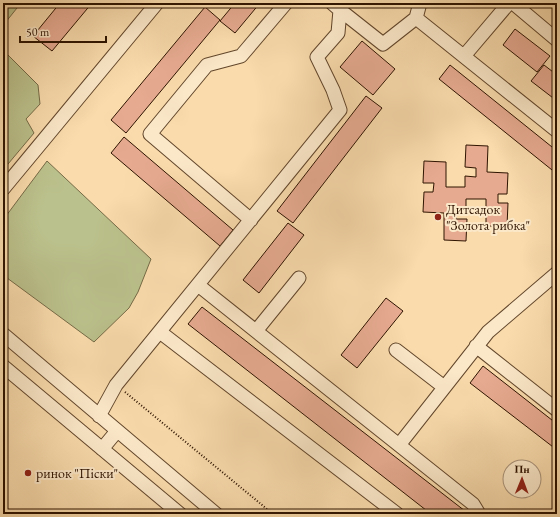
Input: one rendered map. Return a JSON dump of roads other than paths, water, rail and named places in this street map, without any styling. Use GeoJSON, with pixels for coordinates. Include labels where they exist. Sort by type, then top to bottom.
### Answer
{"type":"FeatureCollection","features":[{"type":"Feature","properties":{"kind":"street"},"geometry":{"type":"LineString","coordinates":[[3,189],[157,3]]}},
{"type":"Feature","properties":{"kind":"street"},"geometry":{"type":"LineString","coordinates":[[251,220],[150,134],[208,65],[241,56],[286,3]]}},
{"type":"Feature","properties":{"kind":"street"},"geometry":{"type":"LineString","coordinates":[[336,6],[383,44],[416,18],[420,3]]}},
{"type":"Feature","properties":{"kind":"street"},"geometry":{"type":"LineString","coordinates":[[464,56],[508,3]]}},
{"type":"Feature","properties":{"kind":"street"},"geometry":{"type":"LineString","coordinates":[[513,3],[557,40]]}},
{"type":"Feature","properties":{"kind":"street"},"geometry":{"type":"LineString","coordinates":[[99,416],[116,385],[340,110],[333,90],[317,57],[338,33],[336,6]]}},
{"type":"Feature","properties":{"kind":"street"},"geometry":{"type":"LineString","coordinates":[[416,18],[557,131]]}},
{"type":"Feature","properties":{"kind":"street"},"geometry":{"type":"LineString","coordinates":[[399,445],[488,332],[557,273]]}},
{"type":"Feature","properties":{"kind":"street"},"geometry":{"type":"LineString","coordinates":[[256,331],[299,278]]}},
{"type":"Feature","properties":{"kind":"street"},"geometry":{"type":"LineString","coordinates":[[198,285],[473,504],[480,514]]}},
{"type":"Feature","properties":{"kind":"street"},"geometry":{"type":"LineString","coordinates":[[160,332],[397,514]]}},
{"type":"Feature","properties":{"kind":"street"},"geometry":{"type":"LineString","coordinates":[[3,334],[216,514]]}},
{"type":"Feature","properties":{"kind":"street"},"geometry":{"type":"LineString","coordinates":[[476,346],[557,410]]}},
{"type":"Feature","properties":{"kind":"street"},"geometry":{"type":"LineString","coordinates":[[396,350],[444,387]]}},
{"type":"Feature","properties":{"kind":"street"},"geometry":{"type":"LineString","coordinates":[[3,366],[180,514]]}},
{"type":"Feature","properties":{"kind":"street"},"geometry":{"type":"LineString","coordinates":[[102,449],[117,431]]}},
{"type":"Feature","properties":{"kind":"place","name":"Дитсадок \"Золота рибка\""},"geometry":{"type":"Point","coordinates":[438,217]}},
{"type":"Feature","properties":{"kind":"place","name":"ринок \"Піски\""},"geometry":{"type":"Point","coordinates":[28,473]}}]}
